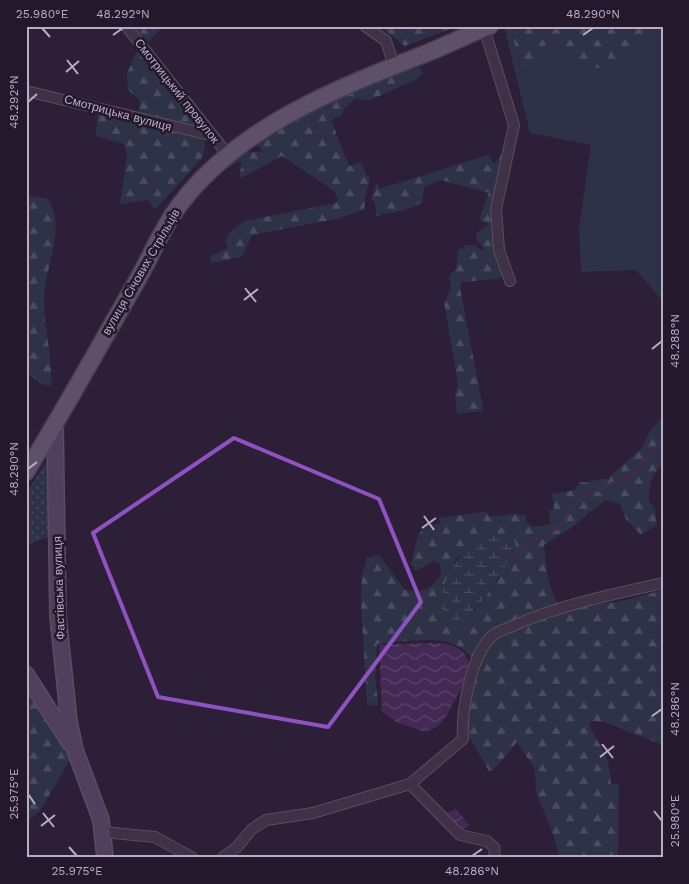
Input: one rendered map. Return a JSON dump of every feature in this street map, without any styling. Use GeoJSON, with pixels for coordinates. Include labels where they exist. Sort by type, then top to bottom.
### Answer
{"type":"FeatureCollection","features":[{"type":"Feature","properties":{"kind":"main road","name":"вулиця Січових Стрільців"},"geometry":{"type":"LineString","coordinates":[[30,465],[180,203],[228,155],[311,102],[480,29]]}},
{"type":"Feature","properties":{"kind":"main road","name":"Фастівська вулиця"},"geometry":{"type":"LineString","coordinates":[[55,424],[54,460],[58,616],[69,722],[75,750],[92,792],[104,832],[104,858]]}},
{"type":"Feature","properties":{"kind":"main road"},"geometry":{"type":"LineString","coordinates":[[30,465],[46,455],[54,460]]}},
{"type":"Feature","properties":{"kind":"main road","name":"Фастівська вулиця"},"geometry":{"type":"LineString","coordinates":[[26,674],[75,750]]}},
{"type":"Feature","properties":{"kind":"street","name":"Смотрицький провулок"},"geometry":{"type":"LineString","coordinates":[[126,26],[228,155]]}},
{"type":"Feature","properties":{"kind":"street"},"geometry":{"type":"LineString","coordinates":[[365,26],[386,41],[394,66]]}},
{"type":"Feature","properties":{"kind":"street"},"geometry":{"type":"LineString","coordinates":[[480,29],[514,125],[496,209],[499,250],[510,281]]}},
{"type":"Feature","properties":{"kind":"street","name":"Смотрицька вулиця"},"geometry":{"type":"LineString","coordinates":[[26,91],[120,111],[182,130],[210,134]]}},
{"type":"Feature","properties":{"kind":"street"},"geometry":{"type":"LineString","coordinates":[[222,858],[266,820],[313,813],[410,784],[440,761],[463,739],[462,718],[466,694],[475,666],[493,635],[550,610],[663,583]]}},
{"type":"Feature","properties":{"kind":"street"},"geometry":{"type":"LineString","coordinates":[[410,784],[460,835],[486,841],[494,847],[495,858]]}},
{"type":"Feature","properties":{"kind":"street"},"geometry":{"type":"LineString","coordinates":[[104,832],[154,838],[192,858]]}},
{"type":"Feature","properties":{"kind":"highlighted area"},"geometry":{"type":"Polygon","coordinates":[[[234,438],[379,499],[421,602],[328,727],[158,697],[93,533],[234,438]]]}},
{"type":"Feature","properties":{"kind":"green space"},"geometry":{"type":"Polygon","coordinates":[[[134,26],[163,26],[148,42],[134,26]]]}},
{"type":"Feature","properties":{"kind":"green space"},"geometry":{"type":"Polygon","coordinates":[[[379,26],[458,26],[405,46],[379,26]]]}},
{"type":"Feature","properties":{"kind":"green space"},"geometry":{"type":"Polygon","coordinates":[[[504,26],[516,26],[512,33],[520,69],[527,72],[538,67],[544,61],[544,53],[539,48],[558,40],[567,51],[564,59],[581,69],[616,67],[651,37],[663,38],[663,298],[660,298],[636,270],[581,272],[579,228],[591,145],[530,133],[504,26]]]}},
{"type":"Feature","properties":{"kind":"green space"},"geometry":{"type":"Polygon","coordinates":[[[516,26],[663,26],[663,38],[651,37],[616,67],[585,70],[539,49],[544,53],[544,61],[538,67],[527,72],[520,69],[512,33],[516,26]]]}},
{"type":"Feature","properties":{"kind":"green space"},"geometry":{"type":"Polygon","coordinates":[[[137,51],[202,133],[205,143],[201,159],[155,210],[148,200],[120,204],[127,154],[124,144],[96,136],[98,110],[138,116],[140,100],[128,90],[127,73],[137,51]]]}},
{"type":"Feature","properties":{"kind":"green space"},"geometry":{"type":"Polygon","coordinates":[[[419,67],[423,73],[415,80],[370,100],[355,99],[344,109],[341,116],[331,120],[349,166],[361,162],[367,176],[370,178],[364,210],[336,219],[252,235],[242,257],[212,263],[210,256],[228,248],[225,241],[231,231],[244,221],[336,203],[338,198],[333,190],[282,156],[241,178],[239,174],[242,165],[239,161],[217,175],[243,152],[263,152],[255,141],[317,105],[419,67]]]}},
{"type":"Feature","properties":{"kind":"green space"},"geometry":{"type":"Polygon","coordinates":[[[503,152],[496,189],[504,275],[497,279],[461,282],[460,288],[483,408],[482,411],[457,414],[455,396],[458,383],[444,302],[451,289],[449,276],[456,269],[458,250],[466,245],[475,245],[481,250],[485,249],[476,239],[477,233],[489,224],[479,220],[489,193],[441,180],[424,187],[422,202],[406,210],[376,216],[375,202],[371,199],[377,183],[379,189],[488,155],[493,163],[496,163],[503,152]]]}},
{"type":"Feature","properties":{"kind":"green space"},"geometry":{"type":"Polygon","coordinates":[[[26,195],[48,199],[56,222],[54,247],[44,297],[51,364],[51,386],[41,384],[26,372],[26,195]]]}},
{"type":"Feature","properties":{"kind":"green space"},"geometry":{"type":"Polygon","coordinates":[[[663,417],[663,464],[653,477],[649,491],[649,502],[655,508],[657,525],[641,535],[626,519],[620,504],[605,500],[571,528],[544,545],[549,580],[554,597],[563,613],[575,607],[618,602],[663,590],[663,745],[604,722],[589,721],[607,760],[611,784],[619,784],[618,858],[560,858],[553,834],[536,792],[535,769],[517,742],[494,770],[489,771],[468,735],[465,718],[466,709],[481,665],[465,650],[450,643],[430,640],[377,644],[375,674],[378,705],[367,706],[361,602],[362,575],[367,558],[379,555],[405,590],[422,591],[430,587],[441,575],[440,564],[434,561],[416,571],[411,564],[418,535],[425,526],[440,523],[439,518],[483,512],[487,513],[489,517],[514,514],[526,515],[526,521],[532,527],[551,524],[549,510],[554,509],[552,494],[575,490],[580,482],[607,479],[641,449],[650,431],[663,417]],[[474,546],[456,559],[448,578],[475,611],[501,576],[474,546]]]}},
{"type":"Feature","properties":{"kind":"green space"},"geometry":{"type":"Polygon","coordinates":[[[47,461],[50,462],[50,536],[26,545],[26,493],[47,461]]]}},
{"type":"Feature","properties":{"kind":"green space"},"geometry":{"type":"Polygon","coordinates":[[[508,533],[516,544],[493,586],[478,606],[460,623],[449,621],[442,603],[443,589],[454,565],[462,555],[483,540],[495,535],[508,533]]]}},
{"type":"Feature","properties":{"kind":"green space"},"geometry":{"type":"Polygon","coordinates":[[[26,676],[75,751],[40,811],[26,822],[26,676]]]}},
{"type":"Feature","properties":{"kind":"water"},"geometry":{"type":"Polygon","coordinates":[[[426,643],[451,645],[462,651],[469,662],[464,681],[448,714],[441,723],[425,732],[398,723],[382,712],[379,645],[426,643]]]}},
{"type":"Feature","properties":{"kind":"water"},"geometry":{"type":"Polygon","coordinates":[[[456,809],[469,825],[461,831],[444,814],[456,809]]]}},
{"type":"Feature","properties":{"kind":"waterway"},"geometry":{"type":"LineString","coordinates":[[516,557],[526,545],[557,529],[569,512],[585,496],[635,473],[663,438]]}}]}
